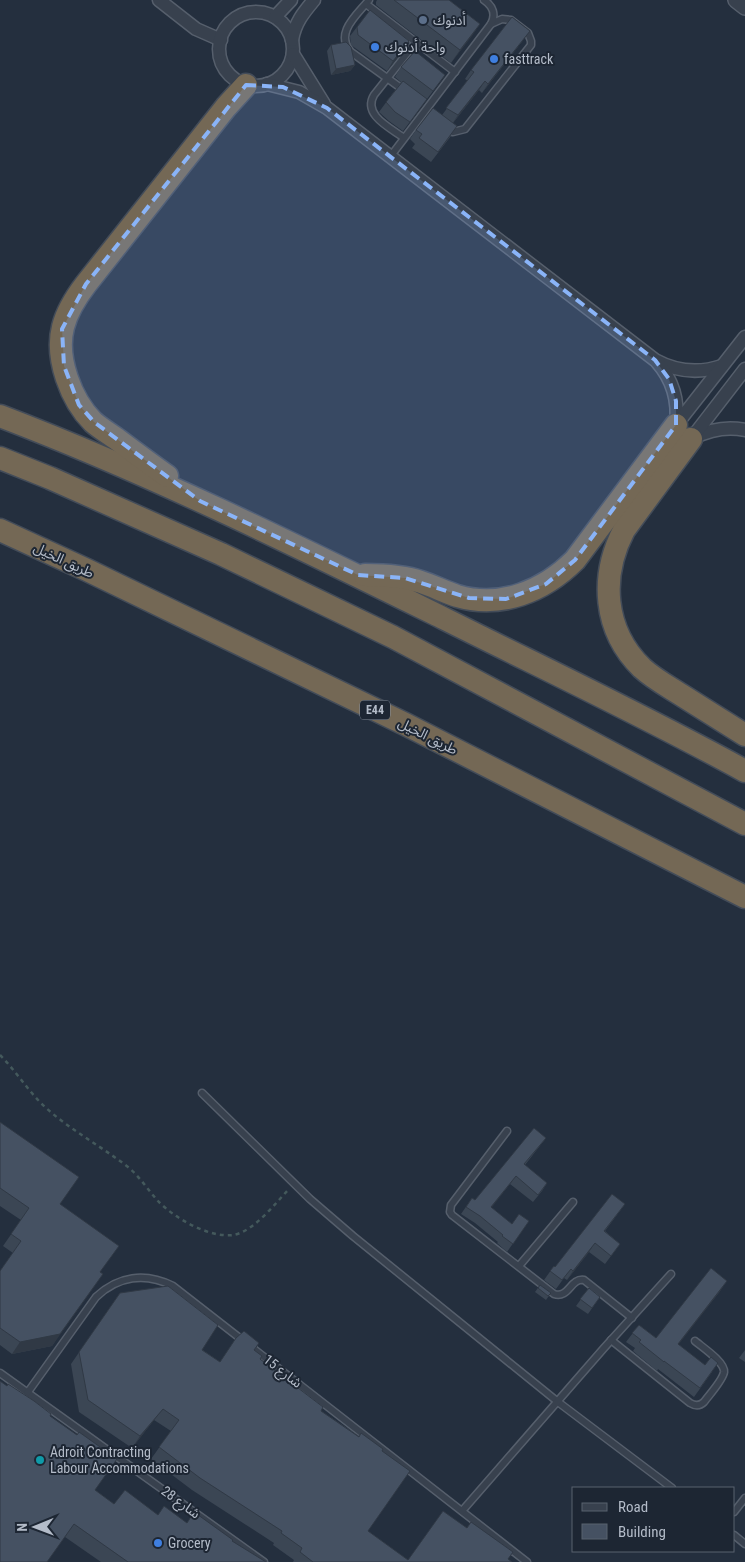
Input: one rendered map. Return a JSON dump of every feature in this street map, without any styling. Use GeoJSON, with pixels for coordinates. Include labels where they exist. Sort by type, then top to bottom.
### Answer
{"type":"FeatureCollection","features":[{"type":"Feature","properties":{"kind":"highway"},"geometry":{"type":"LineString","coordinates":[[200,501],[94,422],[79,405],[64,366],[62,330],[74,302],[86,284],[226,107],[257,84]]}},
{"type":"Feature","properties":{"kind":"highway"},"geometry":{"type":"LineString","coordinates":[[0,416],[50,435],[200,501],[358,575],[658,725],[745,771]]}},
{"type":"Feature","properties":{"kind":"highway"},"geometry":{"type":"LineString","coordinates":[[358,575],[405,578],[458,596],[480,600],[506,598],[533,590],[558,576],[575,560],[683,432]]}},
{"type":"Feature","properties":{"kind":"highway"},"geometry":{"type":"LineString","coordinates":[[683,432],[618,542],[613,555],[608,583],[610,610],[622,642],[642,668],[745,735]]}},
{"type":"Feature","properties":{"kind":"highway"},"geometry":{"type":"LineString","coordinates":[[0,458],[50,478],[221,554],[393,637],[745,824]]}},
{"type":"Feature","properties":{"kind":"highway","name":"طريق الخيل"},"geometry":{"type":"LineString","coordinates":[[0,530],[96,574],[405,724],[745,897]]}},
{"type":"Feature","properties":{"kind":"street"},"geometry":{"type":"LineString","coordinates":[[159,0],[196,29],[220,40]]}},
{"type":"Feature","properties":{"kind":"street"},"geometry":{"type":"LineString","coordinates":[[276,17],[291,0]]}},
{"type":"Feature","properties":{"kind":"street"},"geometry":{"type":"LineString","coordinates":[[292,40],[299,18],[314,0]]}},
{"type":"Feature","properties":{"kind":"street"},"geometry":{"type":"LineString","coordinates":[[736,0],[745,7]]}},
{"type":"Feature","properties":{"kind":"street"},"geometry":{"type":"LineString","coordinates":[[257,84],[279,78],[288,67],[293,54],[292,40],[286,27],[276,17],[257,12],[247,13],[230,23],[220,40],[222,64],[232,77],[257,84],[299,92],[327,108],[655,360],[676,369],[688,371],[699,371],[722,366]]}},
{"type":"Feature","properties":{"kind":"street"},"geometry":{"type":"LineString","coordinates":[[293,54],[327,108]]}},
{"type":"Feature","properties":{"kind":"street"},"geometry":{"type":"LineString","coordinates":[[683,432],[722,366],[745,338]]}},
{"type":"Feature","properties":{"kind":"street"},"geometry":{"type":"LineString","coordinates":[[655,360],[666,374],[674,390],[683,432]]}},
{"type":"Feature","properties":{"kind":"street"},"geometry":{"type":"LineString","coordinates":[[683,432],[745,369]]}},
{"type":"Feature","properties":{"kind":"street"},"geometry":{"type":"LineString","coordinates":[[683,432],[705,433],[730,428],[745,430]]}},
{"type":"Feature","properties":{"kind":"lane"},"geometry":{"type":"LineString","coordinates":[[390,157],[486,33],[494,15],[492,8],[484,0]]}},
{"type":"Feature","properties":{"kind":"lane"},"geometry":{"type":"LineString","coordinates":[[407,93],[351,52],[345,44],[346,30],[367,2],[455,72]]}},
{"type":"Feature","properties":{"kind":"lane"},"geometry":{"type":"LineString","coordinates":[[438,120],[454,132],[466,129],[530,45],[531,41],[528,33],[510,20],[502,19],[491,24]]}},
{"type":"Feature","properties":{"kind":"lane"},"geometry":{"type":"LineString","coordinates":[[479,27],[486,33]]}},
{"type":"Feature","properties":{"kind":"lane"},"geometry":{"type":"LineString","coordinates":[[404,138],[376,117],[371,109],[371,99],[416,42]]}},
{"type":"Feature","properties":{"kind":"lane"},"geometry":{"type":"LineString","coordinates":[[421,103],[431,116]]}},
{"type":"Feature","properties":{"kind":"lane"},"geometry":{"type":"LineString","coordinates":[[202,1093],[294,1184],[353,1236],[558,1402],[671,1487]]}},
{"type":"Feature","properties":{"kind":"lane"},"geometry":{"type":"LineString","coordinates":[[507,1131],[453,1202],[450,1212],[557,1295],[564,1294],[575,1281],[581,1279],[632,1318]]}},
{"type":"Feature","properties":{"kind":"lane"},"geometry":{"type":"LineString","coordinates":[[519,1266],[573,1202]]}},
{"type":"Feature","properties":{"kind":"lane"},"geometry":{"type":"LineString","coordinates":[[462,1511],[671,1274]]}},
{"type":"Feature","properties":{"kind":"lane","name":"شارع 15"},"geometry":{"type":"LineString","coordinates":[[28,1392],[96,1297],[110,1286],[128,1279],[146,1277],[156,1279],[173,1286],[527,1562]]}},
{"type":"Feature","properties":{"kind":"lane"},"geometry":{"type":"LineString","coordinates":[[611,1340],[696,1406],[704,1402],[722,1377],[724,1370],[722,1363],[695,1341]]}},
{"type":"Feature","properties":{"kind":"lane","name":"شارع 28"},"geometry":{"type":"LineString","coordinates":[[0,1373],[264,1562]]}},
{"type":"Feature","properties":{"kind":"lane"},"geometry":{"type":"LineString","coordinates":[[735,1511],[745,1498]]}},
{"type":"Feature","properties":{"kind":"lane"},"geometry":{"type":"LineString","coordinates":[[735,1536],[745,1544]]}},
{"type":"Feature","properties":{"kind":"path"},"geometry":{"type":"LineString","coordinates":[[0,1055],[50,1112],[129,1168],[171,1212],[197,1227],[222,1235],[234,1235],[244,1231],[254,1224],[294,1184]]}},
{"type":"Feature","properties":{"kind":"highlighted area"},"geometry":{"type":"Polygon","coordinates":[[[246,85],[283,87],[327,108],[655,360],[669,379],[676,401],[676,425],[575,560],[546,584],[506,599],[469,598],[405,578],[358,575],[200,501],[94,422],[79,405],[64,366],[62,329],[86,284],[246,85]]]}},
{"type":"Feature","properties":{"kind":"building"},"geometry":{"type":"Polygon","coordinates":[[[394,0],[449,0],[480,24],[460,50],[394,0]]]}},
{"type":"Feature","properties":{"kind":"building"},"geometry":{"type":"Polygon","coordinates":[[[370,10],[409,41],[393,61],[358,35],[357,27],[370,10]]]}},
{"type":"Feature","properties":{"kind":"building","name":"fasttrack"},"geometry":{"type":"Polygon","coordinates":[[[512,17],[530,31],[488,84],[485,81],[458,115],[446,108],[474,72],[471,70],[512,17]]]}},
{"type":"Feature","properties":{"kind":"building"},"geometry":{"type":"Polygon","coordinates":[[[346,42],[351,47],[355,65],[336,69],[331,45],[346,42]]]}},
{"type":"Feature","properties":{"kind":"building"},"geometry":{"type":"Polygon","coordinates":[[[415,51],[445,75],[433,91],[401,67],[415,51]]]}},
{"type":"Feature","properties":{"kind":"building"},"geometry":{"type":"Polygon","coordinates":[[[403,81],[427,99],[410,122],[395,112],[386,102],[403,81]]]}},
{"type":"Feature","properties":{"kind":"building"},"geometry":{"type":"Polygon","coordinates":[[[433,108],[457,126],[438,152],[419,138],[422,134],[416,130],[433,108]]]}},
{"type":"Feature","properties":{"kind":"building"},"geometry":{"type":"Polygon","coordinates":[[[0,1122],[79,1177],[60,1204],[119,1246],[100,1272],[103,1274],[60,1334],[20,1342],[0,1328],[0,1271],[21,1241],[11,1234],[29,1208],[0,1188],[0,1122]]]}},
{"type":"Feature","properties":{"kind":"building"},"geometry":{"type":"Polygon","coordinates":[[[534,1128],[546,1138],[524,1164],[547,1183],[538,1195],[516,1176],[491,1207],[512,1224],[519,1214],[529,1221],[513,1244],[480,1216],[466,1207],[472,1198],[475,1200],[534,1128]]]}},
{"type":"Feature","properties":{"kind":"building"},"geometry":{"type":"Polygon","coordinates":[[[612,1194],[625,1204],[604,1231],[620,1244],[611,1256],[595,1243],[573,1271],[571,1269],[562,1280],[550,1271],[612,1194]]]}},
{"type":"Feature","properties":{"kind":"building"},"geometry":{"type":"Polygon","coordinates":[[[711,1268],[727,1281],[678,1344],[705,1365],[711,1357],[718,1363],[700,1388],[639,1342],[641,1340],[632,1333],[639,1325],[656,1338],[711,1268]]]}},
{"type":"Feature","properties":{"kind":"building"},"geometry":{"type":"Polygon","coordinates":[[[540,1285],[551,1293],[548,1296],[538,1288],[540,1285]]]}},
{"type":"Feature","properties":{"kind":"building"},"geometry":{"type":"Polygon","coordinates":[[[168,1286],[218,1325],[202,1350],[220,1362],[236,1338],[244,1331],[259,1343],[254,1350],[262,1356],[260,1359],[323,1407],[321,1411],[359,1437],[361,1433],[410,1471],[368,1531],[408,1560],[443,1511],[467,1528],[471,1522],[513,1552],[508,1559],[512,1562],[313,1562],[300,1552],[302,1548],[281,1533],[282,1531],[200,1478],[159,1447],[179,1420],[163,1409],[140,1436],[88,1400],[79,1352],[120,1293],[168,1286]]]}},
{"type":"Feature","properties":{"kind":"building"},"geometry":{"type":"Polygon","coordinates":[[[589,1288],[600,1297],[592,1308],[580,1299],[589,1288]]]}},
{"type":"Feature","properties":{"kind":"building"},"geometry":{"type":"Polygon","coordinates":[[[0,1381],[34,1401],[51,1414],[50,1416],[77,1435],[79,1432],[117,1459],[95,1490],[114,1504],[125,1490],[158,1515],[164,1506],[187,1523],[194,1512],[232,1541],[266,1562],[128,1562],[74,1524],[47,1562],[0,1562],[0,1381]]]}},
{"type":"Feature","properties":{"kind":"place","name":"أدنوك"},"geometry":{"type":"Point","coordinates":[423,20]}},
{"type":"Feature","properties":{"kind":"place","name":"واحة أدنوك"},"geometry":{"type":"Point","coordinates":[375,47]}},
{"type":"Feature","properties":{"kind":"place","name":"fasttrack"},"geometry":{"type":"Point","coordinates":[494,59]}},
{"type":"Feature","properties":{"kind":"place","name":"Adroit Contracting Labour Accommodations"},"geometry":{"type":"Point","coordinates":[40,1460]}},
{"type":"Feature","properties":{"kind":"place","name":"Grocery"},"geometry":{"type":"Point","coordinates":[158,1543]}}]}
